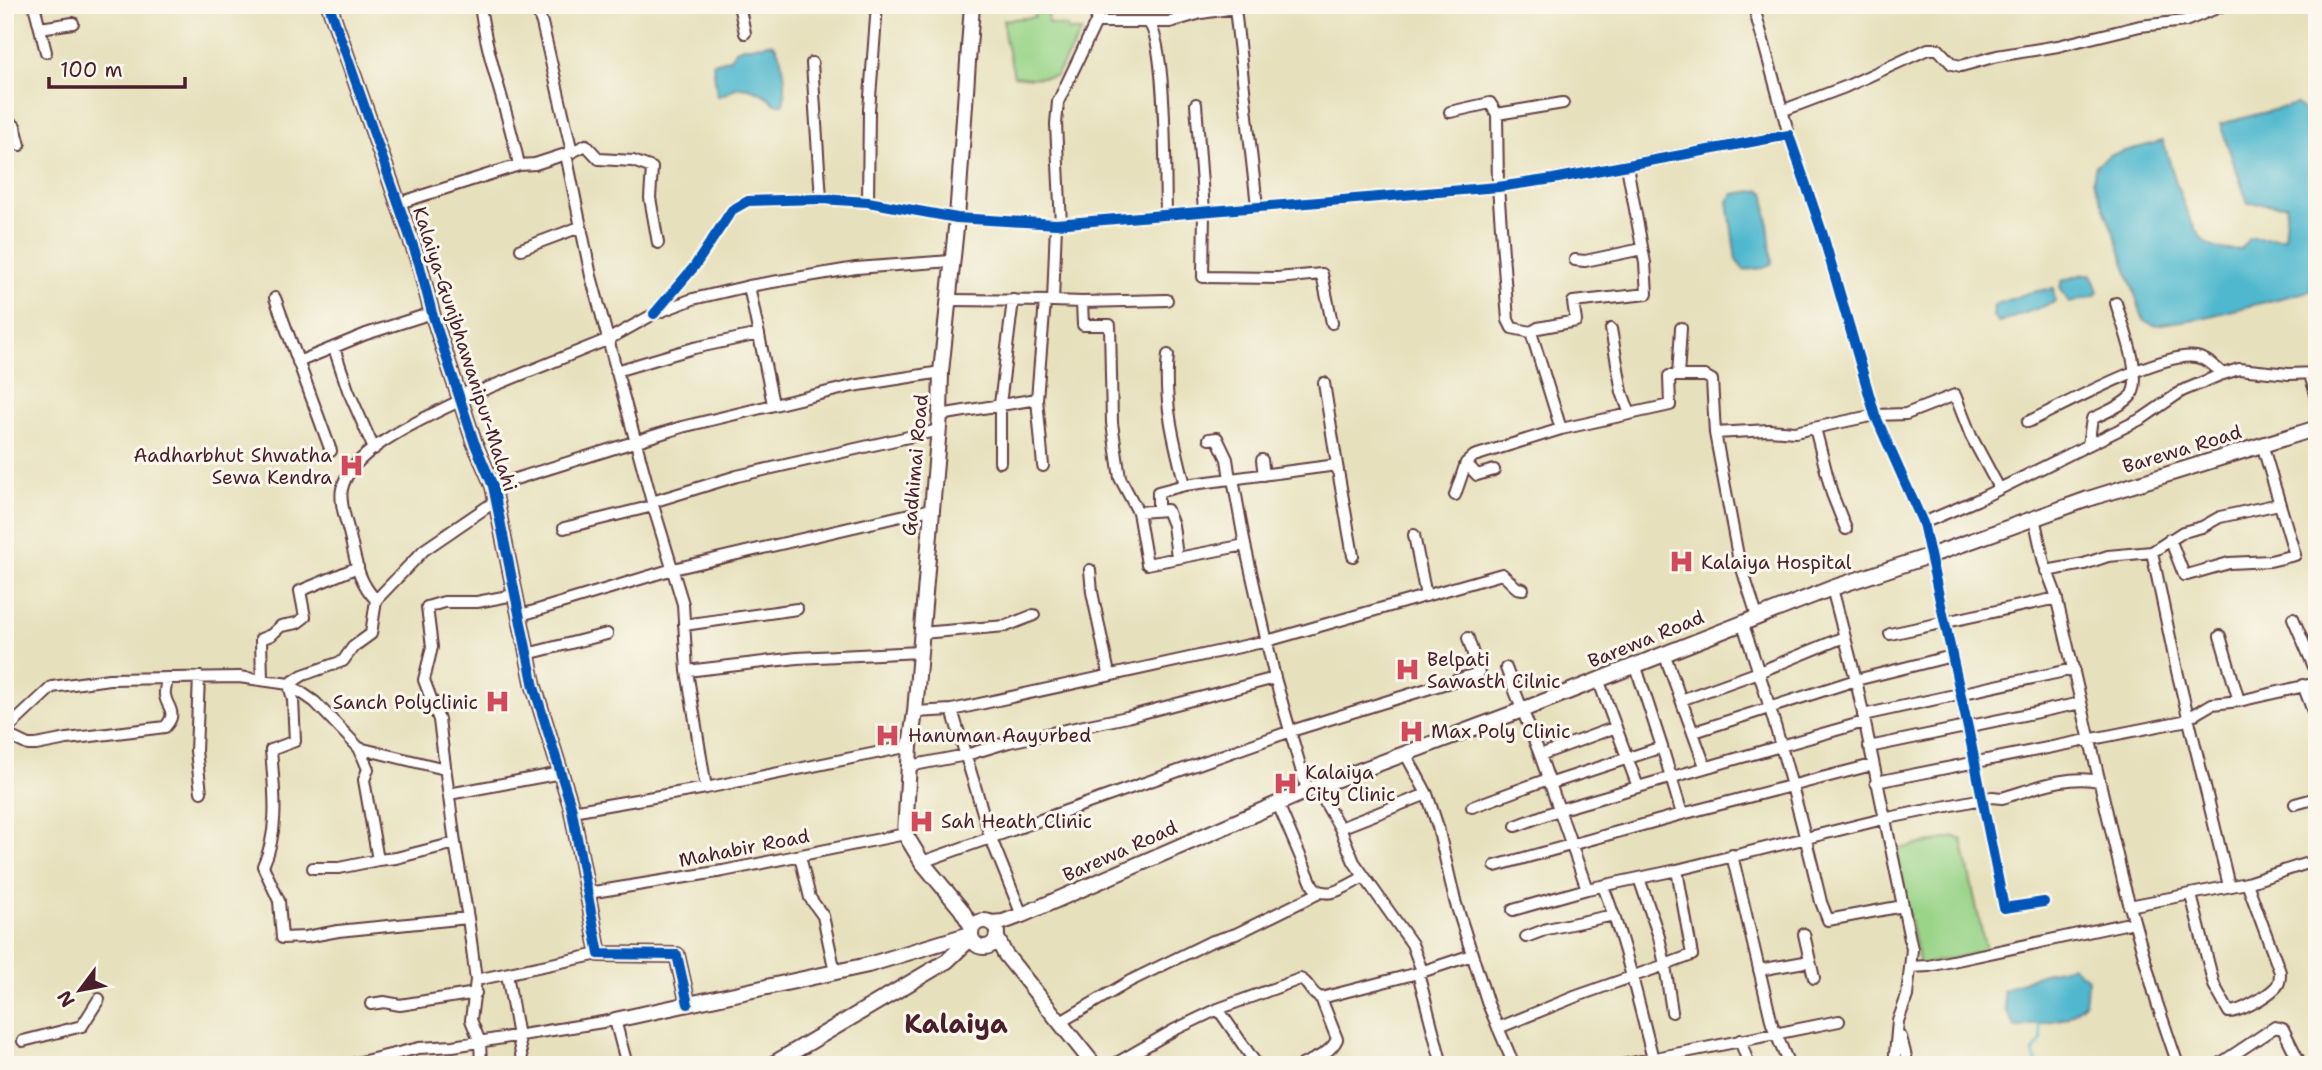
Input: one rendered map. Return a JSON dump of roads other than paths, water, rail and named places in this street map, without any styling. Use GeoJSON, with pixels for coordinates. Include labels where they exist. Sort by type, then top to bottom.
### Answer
{"type":"FeatureCollection","features":[{"type":"Feature","properties":{"kind":"street"},"geometry":{"type":"LineString","coordinates":[[34,5],[46,52]]}},
{"type":"Feature","properties":{"kind":"street","name":"Kalaiya-Gunjbhawanipur-Malahi"},"geometry":{"type":"LineString","coordinates":[[329,5],[419,263],[432,313],[474,442],[495,493],[534,687],[572,811],[599,954]]}},
{"type":"Feature","properties":{"kind":"street"},"geometry":{"type":"LineString","coordinates":[[480,5],[485,42],[512,131],[519,164]]}},
{"type":"Feature","properties":{"kind":"street"},"geometry":{"type":"LineString","coordinates":[[536,5],[569,153],[580,227],[591,276],[635,441],[683,604],[687,671],[705,788]]}},
{"type":"Feature","properties":{"kind":"street"},"geometry":{"type":"LineString","coordinates":[[739,5],[745,33]]}},
{"type":"Feature","properties":{"kind":"street"},"geometry":{"type":"LineString","coordinates":[[868,202],[869,110],[877,5]]}},
{"type":"Feature","properties":{"kind":"street","name":"Gadhimai Road"},"geometry":{"type":"LineString","coordinates":[[905,834],[910,746],[939,430],[951,261],[957,218],[972,5]]}},
{"type":"Feature","properties":{"kind":"street"},"geometry":{"type":"LineString","coordinates":[[1043,466],[1037,399],[1058,224],[1056,124],[1059,102],[1096,22],[1101,5]]}},
{"type":"Feature","properties":{"kind":"street"},"geometry":{"type":"LineString","coordinates":[[1756,5],[1756,15],[1789,135],[1822,232],[1875,415],[1923,523],[1932,555],[2004,908],[2044,902]]}},
{"type":"Feature","properties":{"kind":"street"},"geometry":{"type":"LineString","coordinates":[[1784,110],[1845,87],[1928,48],[1938,49],[1952,64],[1961,66],[2140,26],[2185,21],[2224,5]]}},
{"type":"Feature","properties":{"kind":"street"},"geometry":{"type":"LineString","coordinates":[[1096,22],[1170,22],[1201,13],[1235,8],[1257,206]]}},
{"type":"Feature","properties":{"kind":"street"},"geometry":{"type":"LineString","coordinates":[[1148,22],[1153,27],[1160,69],[1166,214]]}},
{"type":"Feature","properties":{"kind":"street"},"geometry":{"type":"LineString","coordinates":[[40,29],[73,23]]}},
{"type":"Feature","properties":{"kind":"street"},"geometry":{"type":"LineString","coordinates":[[813,63],[821,199]]}},
{"type":"Feature","properties":{"kind":"street"},"geometry":{"type":"LineString","coordinates":[[1450,112],[1490,103],[1497,114],[1498,187],[1508,320],[1512,328],[1531,332],[1538,328],[1577,321],[1573,302],[1647,294],[1627,166]]}},
{"type":"Feature","properties":{"kind":"street"},"geometry":{"type":"LineString","coordinates":[[1497,114],[1563,103]]}},
{"type":"Feature","properties":{"kind":"street"},"geometry":{"type":"LineString","coordinates":[[1196,104],[1204,211],[1203,277],[1277,278],[1322,274],[1332,323]]}},
{"type":"Feature","properties":{"kind":"street"},"geometry":{"type":"LineString","coordinates":[[5,119],[15,126],[20,145]]}},
{"type":"Feature","properties":{"kind":"street"},"geometry":{"type":"LineString","coordinates":[[654,314],[694,267],[732,210],[748,201],[821,199],[868,202],[957,218],[1058,224],[1498,187],[1789,135]]}},
{"type":"Feature","properties":{"kind":"street"},"geometry":{"type":"LineString","coordinates":[[399,203],[519,164],[535,164],[586,145],[599,159],[633,161],[652,168],[650,198],[658,243]]}},
{"type":"Feature","properties":{"kind":"street"},"geometry":{"type":"LineString","coordinates":[[521,249],[580,227]]}},
{"type":"Feature","properties":{"kind":"street"},"geometry":{"type":"LineString","coordinates":[[1575,260],[1585,261],[1642,249]]}},
{"type":"Feature","properties":{"kind":"street"},"geometry":{"type":"LineString","coordinates":[[376,600],[364,587],[342,489],[351,469],[374,449],[460,397],[609,339],[677,304],[749,286],[856,268],[951,261]]}},
{"type":"Feature","properties":{"kind":"street"},"geometry":{"type":"LineString","coordinates":[[749,286],[773,404]]}},
{"type":"Feature","properties":{"kind":"street"},"geometry":{"type":"LineString","coordinates":[[275,298],[331,451]]}},
{"type":"Feature","properties":{"kind":"street"},"geometry":{"type":"LineString","coordinates":[[949,300],[1167,300]]}},
{"type":"Feature","properties":{"kind":"street"},"geometry":{"type":"LineString","coordinates":[[1000,462],[1000,404],[1013,300]]}},
{"type":"Feature","properties":{"kind":"street"},"geometry":{"type":"LineString","coordinates":[[1082,302],[1083,325],[1110,326],[1112,423],[1120,478],[1138,512],[1147,564],[1245,545]]}},
{"type":"Feature","properties":{"kind":"street"},"geometry":{"type":"LineString","coordinates":[[2088,445],[2092,419],[2130,398],[2136,384],[2116,303]]}},
{"type":"Feature","properties":{"kind":"street"},"geometry":{"type":"LineString","coordinates":[[298,362],[366,334],[432,313]]}},
{"type":"Feature","properties":{"kind":"street"},"geometry":{"type":"LineString","coordinates":[[1678,376],[1681,328]]}},
{"type":"Feature","properties":{"kind":"street"},"geometry":{"type":"LineString","coordinates":[[1611,329],[1622,392],[1630,414]]}},
{"type":"Feature","properties":{"kind":"street"},"geometry":{"type":"LineString","coordinates":[[1531,332],[1561,429]]}},
{"type":"Feature","properties":{"kind":"street"},"geometry":{"type":"LineString","coordinates":[[616,371],[694,348],[760,334]]}},
{"type":"Feature","properties":{"kind":"street"},"geometry":{"type":"LineString","coordinates":[[334,348],[348,390],[374,449]]}},
{"type":"Feature","properties":{"kind":"street"},"geometry":{"type":"LineString","coordinates":[[1168,355],[1166,374],[1169,416],[1185,485]]}},
{"type":"Feature","properties":{"kind":"street"},"geometry":{"type":"LineString","coordinates":[[2028,422],[2135,372],[2183,357],[2197,357],[2223,374]]}},
{"type":"Feature","properties":{"kind":"street"},"geometry":{"type":"LineString","coordinates":[[1923,523],[2143,418],[2182,391],[2239,369],[2313,374],[2317,412]]}},
{"type":"Feature","properties":{"kind":"street"},"geometry":{"type":"LineString","coordinates":[[289,684],[303,675],[343,661],[353,647],[371,634],[376,600],[424,550],[495,493],[635,441],[773,404],[853,386],[942,372]]}},
{"type":"Feature","properties":{"kind":"street"},"geometry":{"type":"LineString","coordinates":[[1455,495],[1466,463],[1474,456],[1561,429],[1670,405],[1669,376],[1705,376],[1712,380],[1714,433],[1738,556],[1757,616]]}},
{"type":"Feature","properties":{"kind":"street"},"geometry":{"type":"LineString","coordinates":[[1324,383],[1353,556]]}},
{"type":"Feature","properties":{"kind":"street"},"geometry":{"type":"LineString","coordinates":[[1714,433],[1769,430],[1795,432],[1875,415],[1906,414],[1955,394],[1971,436],[1999,488]]}},
{"type":"Feature","properties":{"kind":"street"},"geometry":{"type":"LineString","coordinates":[[940,415],[1037,399]]}},
{"type":"Feature","properties":{"kind":"street"},"geometry":{"type":"LineString","coordinates":[[1815,428],[1832,494],[1846,530]]}},
{"type":"Feature","properties":{"kind":"street","name":"Barewa Road"},"geometry":{"type":"LineString","coordinates":[[985,933],[1311,788],[1522,710],[1757,616],[2034,517],[2317,428]]}},
{"type":"Feature","properties":{"kind":"street"},"geometry":{"type":"LineString","coordinates":[[564,528],[653,504],[737,475],[939,430]]}},
{"type":"Feature","properties":{"kind":"street"},"geometry":{"type":"LineString","coordinates":[[1209,439],[1217,438],[1227,459],[1275,678],[1311,788],[1340,828],[1354,862],[1412,944],[1442,1065]]}},
{"type":"Feature","properties":{"kind":"street"},"geometry":{"type":"LineString","coordinates":[[2169,539],[2183,575],[2229,563],[2270,561],[2295,555],[2262,444]]}},
{"type":"Feature","properties":{"kind":"street"},"geometry":{"type":"LineString","coordinates":[[1262,460],[1264,475]]}},
{"type":"Feature","properties":{"kind":"street"},"geometry":{"type":"LineString","coordinates":[[1466,463],[1477,475],[1494,470]]}},
{"type":"Feature","properties":{"kind":"street"},"geometry":{"type":"LineString","coordinates":[[1158,510],[1158,492],[1185,485],[1337,465]]}},
{"type":"Feature","properties":{"kind":"street"},"geometry":{"type":"LineString","coordinates":[[2046,571],[2084,564],[2108,556],[2152,552],[2169,539],[2220,517],[2279,504]]}},
{"type":"Feature","properties":{"kind":"street"},"geometry":{"type":"LineString","coordinates":[[518,616],[673,569],[931,509]]}},
{"type":"Feature","properties":{"kind":"street"},"geometry":{"type":"LineString","coordinates":[[1138,512],[1167,510],[1173,525],[1177,557]]}},
{"type":"Feature","properties":{"kind":"street"},"geometry":{"type":"LineString","coordinates":[[2034,517],[2046,571],[2057,598],[2129,906],[2178,1065]]}},
{"type":"Feature","properties":{"kind":"street"},"geometry":{"type":"LineString","coordinates":[[1414,535],[1426,596]]}},
{"type":"Feature","properties":{"kind":"street"},"geometry":{"type":"LineString","coordinates":[[2152,552],[2177,671],[2190,716],[2229,887]]}},
{"type":"Feature","properties":{"kind":"street"},"geometry":{"type":"LineString","coordinates":[[262,679],[261,639],[281,626],[297,623],[305,617],[300,591],[358,567]]}},
{"type":"Feature","properties":{"kind":"street"},"geometry":{"type":"LineString","coordinates":[[1090,570],[1091,592],[1109,674]]}},
{"type":"Feature","properties":{"kind":"street"},"geometry":{"type":"LineString","coordinates":[[915,712],[952,710],[1267,642],[1502,574],[1517,588],[1523,589]]}},
{"type":"Feature","properties":{"kind":"street"},"geometry":{"type":"LineString","coordinates":[[1832,588],[1856,680],[1912,949],[1908,996],[1898,1021],[1908,1065]]}},
{"type":"Feature","properties":{"kind":"street"},"geometry":{"type":"LineString","coordinates":[[481,1065],[480,1042],[471,1020],[476,980],[439,720],[424,680],[432,647],[427,607],[444,602],[477,602],[514,595]]}},
{"type":"Feature","properties":{"kind":"street"},"geometry":{"type":"LineString","coordinates":[[1890,634],[2057,598]]}},
{"type":"Feature","properties":{"kind":"street"},"geometry":{"type":"LineString","coordinates":[[684,625],[797,609]]}},
{"type":"Feature","properties":{"kind":"street"},"geometry":{"type":"LineString","coordinates":[[921,632],[1006,626],[1034,615]]}},
{"type":"Feature","properties":{"kind":"street"},"geometry":{"type":"LineString","coordinates":[[2293,618],[2317,674]]}},
{"type":"Feature","properties":{"kind":"street"},"geometry":{"type":"LineString","coordinates":[[1742,622],[1792,784],[1821,902],[1828,920],[1903,906]]}},
{"type":"Feature","properties":{"kind":"street"},"geometry":{"type":"LineString","coordinates":[[527,654],[607,634]]}},
{"type":"Feature","properties":{"kind":"street"},"geometry":{"type":"LineString","coordinates":[[2220,636],[2239,701]]}},
{"type":"Feature","properties":{"kind":"street"},"geometry":{"type":"LineString","coordinates":[[1681,700],[1844,637]]}},
{"type":"Feature","properties":{"kind":"street"},"geometry":{"type":"LineString","coordinates":[[922,862],[1291,731],[1479,673],[1468,638]]}},
{"type":"Feature","properties":{"kind":"street"},"geometry":{"type":"LineString","coordinates":[[687,671],[797,658],[920,652]]}},
{"type":"Feature","properties":{"kind":"street"},"geometry":{"type":"LineString","coordinates":[[1664,653],[1705,766]]}},
{"type":"Feature","properties":{"kind":"street"},"geometry":{"type":"LineString","coordinates":[[1694,732],[1856,680],[1952,656]]}},
{"type":"Feature","properties":{"kind":"street"},"geometry":{"type":"LineString","coordinates":[[1635,664],[1682,814]]}},
{"type":"Feature","properties":{"kind":"street"},"geometry":{"type":"LineString","coordinates":[[1506,668],[1587,889]]}},
{"type":"Feature","properties":{"kind":"street"},"geometry":{"type":"LineString","coordinates":[[1516,826],[1558,810],[1780,746],[1864,718],[2074,669]]}},
{"type":"Feature","properties":{"kind":"street"},"geometry":{"type":"LineString","coordinates":[[199,677],[196,751],[201,792]]}},
{"type":"Feature","properties":{"kind":"street"},"geometry":{"type":"LineString","coordinates":[[167,678],[164,695],[171,713],[170,722],[165,727],[67,739],[36,746],[28,745],[5,733],[52,687],[109,679],[199,677],[262,679],[289,684],[315,702],[359,748],[368,769],[364,780],[378,860]]}},
{"type":"Feature","properties":{"kind":"street"},"geometry":{"type":"LineString","coordinates":[[909,766],[1127,718],[1275,678]]}},
{"type":"Feature","properties":{"kind":"street"},"geometry":{"type":"LineString","coordinates":[[1598,679],[1637,787]]}},
{"type":"Feature","properties":{"kind":"street"},"geometry":{"type":"LineString","coordinates":[[1876,782],[2183,721],[2212,704],[2239,701],[2317,683]]}},
{"type":"Feature","properties":{"kind":"street"},"geometry":{"type":"LineString","coordinates":[[289,684],[293,700],[295,741],[271,750],[274,822],[272,848],[263,866],[279,901],[282,938],[468,918]]}},
{"type":"Feature","properties":{"kind":"street"},"geometry":{"type":"LineString","coordinates":[[2303,685],[2317,722]]}},
{"type":"Feature","properties":{"kind":"street"},"geometry":{"type":"LineString","coordinates":[[1869,747],[2081,703]]}},
{"type":"Feature","properties":{"kind":"street"},"geometry":{"type":"LineString","coordinates":[[952,710],[990,836],[1022,915]]}},
{"type":"Feature","properties":{"kind":"street"},"geometry":{"type":"LineString","coordinates":[[1540,755],[1616,727]]}},
{"type":"Feature","properties":{"kind":"street"},"geometry":{"type":"LineString","coordinates":[[572,811],[705,788],[910,746]]}},
{"type":"Feature","properties":{"kind":"street"},"geometry":{"type":"LineString","coordinates":[[1472,807],[1662,747]]}},
{"type":"Feature","properties":{"kind":"street"},"geometry":{"type":"LineString","coordinates":[[359,748],[445,769]]}},
{"type":"Feature","properties":{"kind":"street"},"geometry":{"type":"LineString","coordinates":[[1405,753],[1427,794],[1438,827],[1455,901],[1488,1004],[1511,1064]]}},
{"type":"Feature","properties":{"kind":"street"},"geometry":{"type":"LineString","coordinates":[[1495,866],[1792,784],[1872,765]]}},
{"type":"Feature","properties":{"kind":"street"},"geometry":{"type":"LineString","coordinates":[[449,794],[561,773]]}},
{"type":"Feature","properties":{"kind":"street"},"geometry":{"type":"LineString","coordinates":[[1513,910],[1587,889],[1677,870],[1883,819],[2002,797],[2069,779],[2099,781]]}},
{"type":"Feature","properties":{"kind":"street"},"geometry":{"type":"LineString","coordinates":[[1340,828],[1427,794]]}},
{"type":"Feature","properties":{"kind":"street"},"geometry":{"type":"LineString","coordinates":[[2295,804],[2317,798]]}},
{"type":"Feature","properties":{"kind":"street"},"geometry":{"type":"LineString","coordinates":[[1278,804],[1312,886],[1319,893]]}},
{"type":"Feature","properties":{"kind":"street"},"geometry":{"type":"LineString","coordinates":[[905,834],[922,862],[961,909],[1005,954],[1094,1065]]}},
{"type":"Feature","properties":{"kind":"street","name":"Mahabir Road"},"geometry":{"type":"LineString","coordinates":[[588,893],[723,871],[905,834]]}},
{"type":"Feature","properties":{"kind":"street"},"geometry":{"type":"LineString","coordinates":[[313,868],[339,868],[396,858],[455,842]]}},
{"type":"Feature","properties":{"kind":"street"},"geometry":{"type":"LineString","coordinates":[[1732,855],[1776,1033],[1789,1065]]}},
{"type":"Feature","properties":{"kind":"street"},"geometry":{"type":"LineString","coordinates":[[800,856],[810,898],[823,916],[835,972]]}},
{"type":"Feature","properties":{"kind":"street"},"geometry":{"type":"LineString","coordinates":[[2129,906],[2247,883],[2317,860]]}},
{"type":"Feature","properties":{"kind":"street"},"geometry":{"type":"LineString","coordinates":[[1498,1028],[1577,996],[1692,956],[1677,870]]}},
{"type":"Feature","properties":{"kind":"street"},"geometry":{"type":"LineString","coordinates":[[1059,1023],[1130,981],[1319,893],[1328,894],[1364,877]]}},
{"type":"Feature","properties":{"kind":"street"},"geometry":{"type":"LineString","coordinates":[[1639,878],[1665,965],[1672,1012]]}},
{"type":"Feature","properties":{"kind":"street"},"geometry":{"type":"LineString","coordinates":[[2191,895],[2214,985],[2229,1012],[2238,1012],[2275,989],[2280,981],[2280,972],[2247,883]]}},
{"type":"Feature","properties":{"kind":"street"},"geometry":{"type":"LineString","coordinates":[[1603,886],[1633,977],[1653,1059]]}},
{"type":"Feature","properties":{"kind":"street"},"geometry":{"type":"LineString","coordinates":[[1526,937],[1547,929],[1614,915]]}},
{"type":"Feature","properties":{"kind":"street"},"geometry":{"type":"LineString","coordinates":[[1910,967],[1929,966],[2134,922]]}},
{"type":"Feature","properties":{"kind":"street"},"geometry":{"type":"LineString","coordinates":[[348,1065],[419,1048],[480,1042],[615,1020],[868,965],[985,933]]}},
{"type":"Feature","properties":{"kind":"street"},"geometry":{"type":"LineString","coordinates":[[771,1065],[947,961],[959,949],[985,933]]}},
{"type":"Feature","properties":{"kind":"street"},"geometry":{"type":"LineString","coordinates":[[1804,934],[1814,978]]}},
{"type":"Feature","properties":{"kind":"street"},"geometry":{"type":"LineString","coordinates":[[476,980],[599,954],[677,956],[688,1004]]}},
{"type":"Feature","properties":{"kind":"street"},"geometry":{"type":"LineString","coordinates":[[1113,1065],[1174,1030],[1218,1009],[1300,979],[1305,981],[1313,995],[1321,998],[1420,972],[1472,955]]}},
{"type":"Feature","properties":{"kind":"street"},"geometry":{"type":"LineString","coordinates":[[1759,970],[1810,961]]}},
{"type":"Feature","properties":{"kind":"street"},"geometry":{"type":"LineString","coordinates":[[507,974],[523,1065]]}},
{"type":"Feature","properties":{"kind":"street"},"geometry":{"type":"LineString","coordinates":[[371,1004],[384,1002],[400,1005],[476,993]]}},
{"type":"Feature","properties":{"kind":"street"},"geometry":{"type":"LineString","coordinates":[[1301,1065],[1334,1047],[1337,1039],[1321,998]]}},
{"type":"Feature","properties":{"kind":"street"},"geometry":{"type":"LineString","coordinates":[[23,1041],[82,1026],[99,999]]}},
{"type":"Feature","properties":{"kind":"street"},"geometry":{"type":"LineString","coordinates":[[1218,1009],[1257,1065]]}},
{"type":"Feature","properties":{"kind":"street"},"geometry":{"type":"LineString","coordinates":[[615,1020],[627,1065]]}},
{"type":"Feature","properties":{"kind":"street"},"geometry":{"type":"LineString","coordinates":[[1621,1065],[1839,1021]]}},
{"type":"Feature","properties":{"kind":"street"},"geometry":{"type":"LineString","coordinates":[[2218,1065],[2275,1027],[2283,1029],[2301,1065]]}},
{"type":"Feature","properties":{"kind":"street"},"geometry":{"type":"LineString","coordinates":[[1894,1065],[1899,1030]]}},
{"type":"Feature","properties":{"kind":"street"},"geometry":{"type":"LineString","coordinates":[[1740,1040],[1749,1065]]}},
{"type":"Feature","properties":{"kind":"water"},"geometry":{"type":"Polygon","coordinates":[[[774,44],[783,65],[783,104],[775,104],[762,93],[744,87],[717,96],[713,63],[729,59],[736,50],[743,47],[774,44]]]}},
{"type":"Feature","properties":{"kind":"water"},"geometry":{"type":"Polygon","coordinates":[[[2297,104],[2308,117],[2317,140],[2317,289],[2202,318],[2155,325],[2144,321],[2093,180],[2096,165],[2110,155],[2163,141],[2187,213],[2201,238],[2209,245],[2232,250],[2241,249],[2249,238],[2284,238],[2287,205],[2248,203],[2220,124],[2297,104]]]}},
{"type":"Feature","properties":{"kind":"water"},"geometry":{"type":"Polygon","coordinates":[[[1761,190],[1765,194],[1772,263],[1764,268],[1744,270],[1736,260],[1728,201],[1734,194],[1761,190]]]}},
{"type":"Feature","properties":{"kind":"water"},"geometry":{"type":"Polygon","coordinates":[[[2091,274],[2098,291],[2095,296],[2069,303],[2060,287],[2062,281],[2091,274]]]}},
{"type":"Feature","properties":{"kind":"water"},"geometry":{"type":"Polygon","coordinates":[[[2053,288],[2055,302],[1998,323],[1993,316],[1994,305],[2028,293],[2053,288]]]}},
{"type":"Feature","properties":{"kind":"water"},"geometry":{"type":"Polygon","coordinates":[[[2071,966],[2088,978],[2085,1003],[2067,1018],[2016,1028],[2006,1012],[2003,991],[2040,974],[2071,966]]]}},
{"type":"Feature","properties":{"kind":"waterway"},"geometry":{"type":"LineString","coordinates":[[2037,1065],[2033,1052],[2042,1039],[2039,1023]]}},
{"type":"Feature","properties":{"kind":"place","name":"Aadharbhut Shwatha Sewa Kendra"},"geometry":{"type":"Point","coordinates":[352,466]}},
{"type":"Feature","properties":{"kind":"place","name":"Kalaiya Hospital"},"geometry":{"type":"Point","coordinates":[1681,562]}},
{"type":"Feature","properties":{"kind":"place","name":"Belpati Sawasth Cilnic"},"geometry":{"type":"Point","coordinates":[1407,670]}},
{"type":"Feature","properties":{"kind":"place","name":"Sanch Polyclinic"},"geometry":{"type":"Point","coordinates":[498,702]}},
{"type":"Feature","properties":{"kind":"place","name":"Max Poly Clinic"},"geometry":{"type":"Point","coordinates":[1411,731]}},
{"type":"Feature","properties":{"kind":"place","name":"Hanuman Aayurbed"},"geometry":{"type":"Point","coordinates":[888,735]}},
{"type":"Feature","properties":{"kind":"place","name":"Kalaiya City Clinic"},"geometry":{"type":"Point","coordinates":[1285,783]}},
{"type":"Feature","properties":{"kind":"place","name":"Sah Heath Clinic"},"geometry":{"type":"Point","coordinates":[921,821]}},
{"type":"Feature","properties":{"kind":"district","name":"Kalaiya"},"geometry":{"type":"Point","coordinates":[956,1023]}}]}
